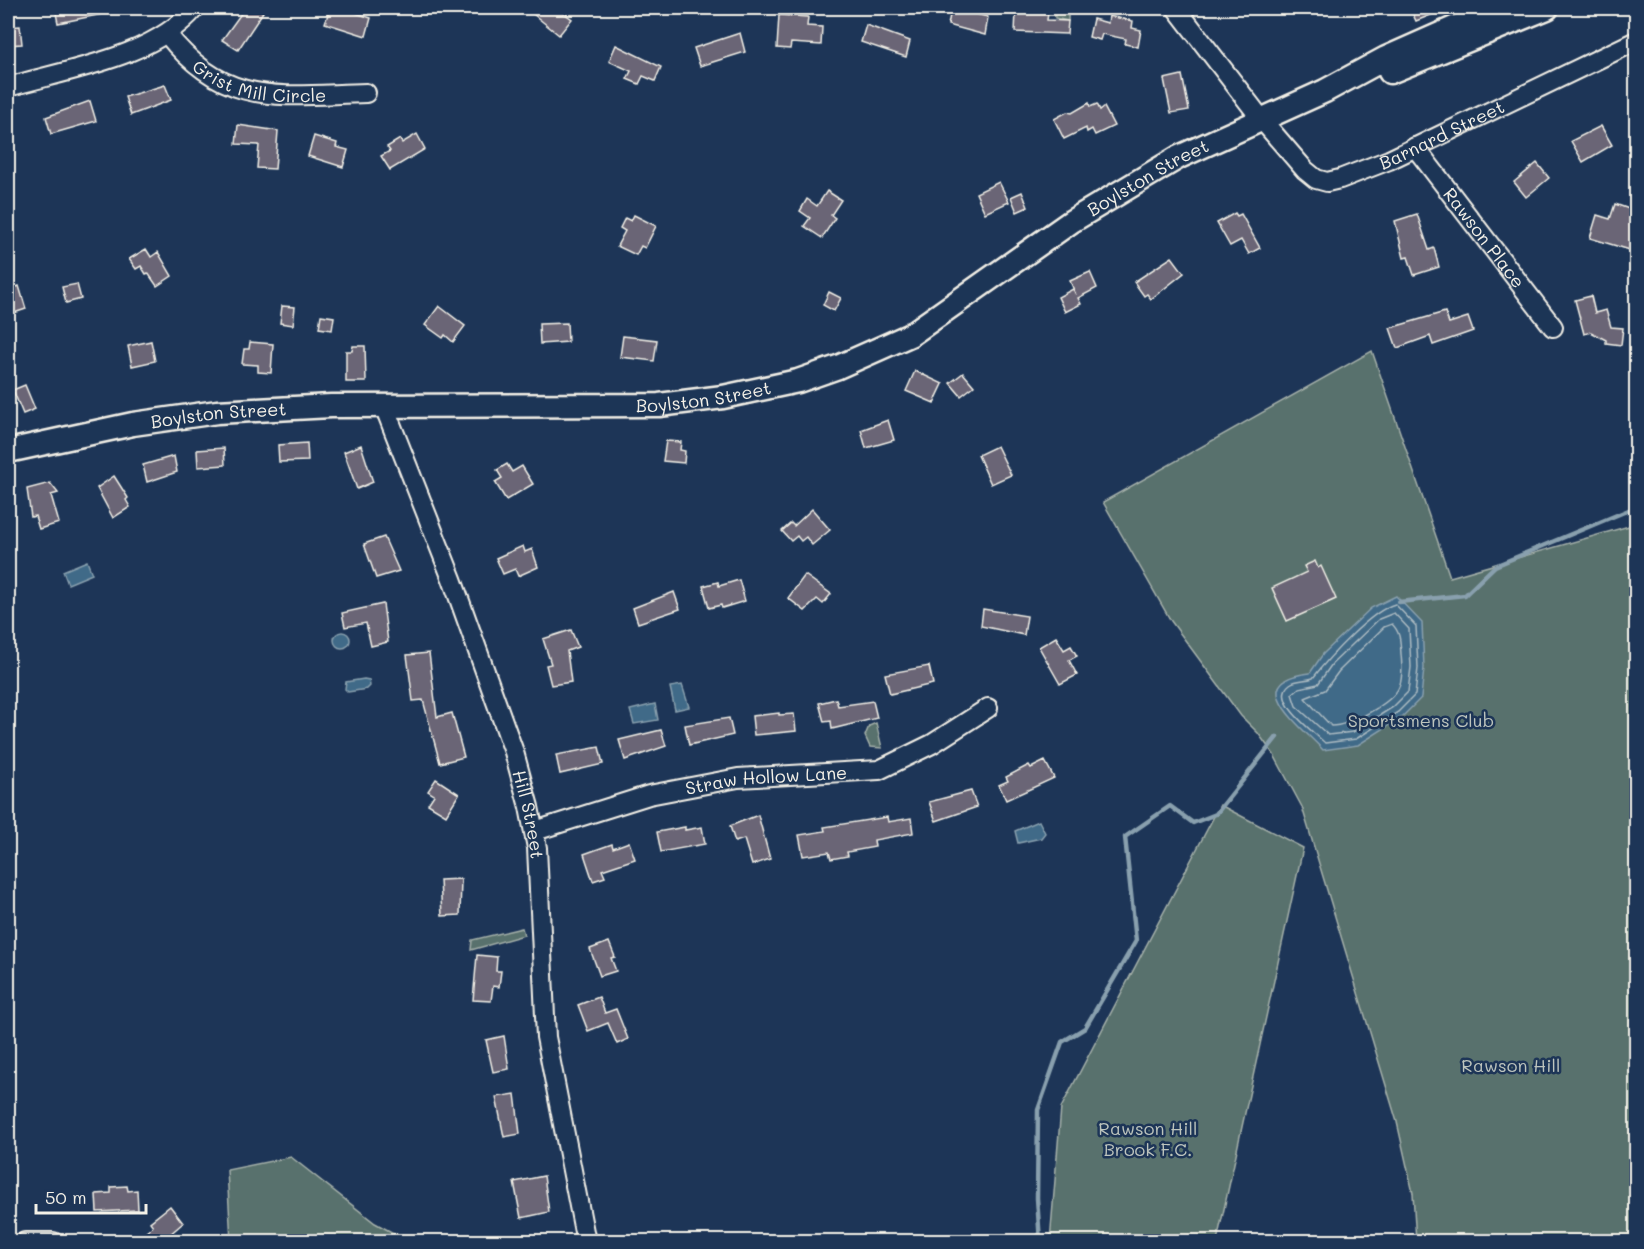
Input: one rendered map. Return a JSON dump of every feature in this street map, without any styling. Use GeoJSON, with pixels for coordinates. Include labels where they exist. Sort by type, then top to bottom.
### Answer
{"type":"FeatureCollection","features":[{"type":"Feature","properties":{"kind":"main road","name":"Boylston Street"},"geometry":{"type":"LineString","coordinates":[[8,451],[79,434],[190,415],[308,406],[670,404],[760,390],[819,375],[910,335],[1072,221],[1188,152],[1325,91],[1386,58],[1499,8]]}},
{"type":"Feature","properties":{"kind":"main road","name":"Boylston Street"},"geometry":{"type":"LineString","coordinates":[[1325,91],[1398,69],[1547,8]]}},
{"type":"Feature","properties":{"kind":"street"},"geometry":{"type":"LineString","coordinates":[[8,87],[116,56],[167,34],[195,8]]}},
{"type":"Feature","properties":{"kind":"street"},"geometry":{"type":"LineString","coordinates":[[1179,10],[1262,120]]}},
{"type":"Feature","properties":{"kind":"street","name":"Grist Mill Circle"},"geometry":{"type":"LineString","coordinates":[[167,34],[200,68],[221,81],[244,90],[269,95],[366,93]]}},
{"type":"Feature","properties":{"kind":"street","name":"Barnard Street"},"geometry":{"type":"LineString","coordinates":[[1262,120],[1305,170],[1316,179],[1327,182],[1353,175],[1415,147],[1636,42]]}},
{"type":"Feature","properties":{"kind":"street","name":"Rawson Place"},"geometry":{"type":"LineString","coordinates":[[1415,147],[1553,327]]}},
{"type":"Feature","properties":{"kind":"street","name":"Hill Street"},"geometry":{"type":"LineString","coordinates":[[384,406],[500,712],[535,831],[546,1037],[586,1242]]}},
{"type":"Feature","properties":{"kind":"street","name":"Straw Hollow Lane"},"geometry":{"type":"LineString","coordinates":[[535,831],[649,795],[738,778],[879,771],[932,744],[988,708]]}},
{"type":"Feature","properties":{"kind":"street"},"geometry":{"type":"LineString","coordinates":[[25,1242],[53,1242]]}},
{"type":"Feature","properties":{"kind":"green space"},"geometry":{"type":"Polygon","coordinates":[[[1054,8],[1068,8],[1068,21],[1055,18],[1054,8]]]}},
{"type":"Feature","properties":{"kind":"green space","name":"Sportsmens Club"},"geometry":{"type":"Polygon","coordinates":[[[1372,351],[1450,577],[1636,524],[1636,1241],[1416,1241],[1413,1193],[1397,1122],[1302,807],[1274,755],[1258,733],[1241,716],[1171,621],[1103,502],[1372,351]]]}},
{"type":"Feature","properties":{"kind":"green space"},"geometry":{"type":"Polygon","coordinates":[[[876,723],[882,748],[870,747],[865,736],[869,726],[876,723]]]}},
{"type":"Feature","properties":{"kind":"green space","name":"Rawson Hill Brook F.C."},"geometry":{"type":"Polygon","coordinates":[[[1220,805],[1303,848],[1217,1241],[1050,1241],[1061,1108],[1220,805]]]}},
{"type":"Feature","properties":{"kind":"green space"},"geometry":{"type":"Polygon","coordinates":[[[522,928],[524,935],[471,950],[472,940],[522,928]]]}},
{"type":"Feature","properties":{"kind":"green space"},"geometry":{"type":"Polygon","coordinates":[[[291,1157],[375,1223],[408,1241],[231,1241],[227,1170],[291,1157]]]}},
{"type":"Feature","properties":{"kind":"water"},"geometry":{"type":"Polygon","coordinates":[[[87,561],[92,574],[68,584],[63,571],[87,561]]]}},
{"type":"Feature","properties":{"kind":"water"},"geometry":{"type":"Polygon","coordinates":[[[1396,596],[1422,623],[1424,668],[1421,698],[1402,717],[1358,745],[1323,750],[1283,706],[1278,695],[1280,685],[1290,678],[1310,673],[1323,654],[1371,608],[1396,596]]]}},
{"type":"Feature","properties":{"kind":"water"},"geometry":{"type":"Polygon","coordinates":[[[342,632],[348,634],[350,640],[348,646],[342,648],[336,646],[334,640],[336,634],[342,632]]]}},
{"type":"Feature","properties":{"kind":"water"},"geometry":{"type":"Polygon","coordinates":[[[369,680],[370,686],[367,689],[348,692],[345,689],[346,682],[369,680]]]}},
{"type":"Feature","properties":{"kind":"water"},"geometry":{"type":"Polygon","coordinates":[[[682,685],[689,707],[675,710],[670,687],[682,685]]]}},
{"type":"Feature","properties":{"kind":"water"},"geometry":{"type":"Polygon","coordinates":[[[655,704],[658,720],[634,724],[630,710],[655,704]]]}},
{"type":"Feature","properties":{"kind":"water"},"geometry":{"type":"Polygon","coordinates":[[[1039,821],[1045,833],[1041,838],[1018,843],[1015,831],[1039,821]]]}},
{"type":"Feature","properties":{"kind":"building"},"geometry":{"type":"Polygon","coordinates":[[[55,8],[107,8],[108,13],[58,23],[55,8]]]}},
{"type":"Feature","properties":{"kind":"building"},"geometry":{"type":"Polygon","coordinates":[[[245,8],[256,8],[263,12],[238,50],[222,40],[245,8]]]}},
{"type":"Feature","properties":{"kind":"building"},"geometry":{"type":"Polygon","coordinates":[[[330,8],[358,8],[356,13],[371,18],[366,36],[325,23],[330,8]]]}},
{"type":"Feature","properties":{"kind":"building"},"geometry":{"type":"Polygon","coordinates":[[[538,8],[557,8],[572,19],[559,35],[533,14],[538,8]]]}},
{"type":"Feature","properties":{"kind":"building"},"geometry":{"type":"Polygon","coordinates":[[[1410,8],[1448,8],[1416,21],[1410,8]]]}},
{"type":"Feature","properties":{"kind":"building"},"geometry":{"type":"Polygon","coordinates":[[[956,9],[988,17],[985,35],[948,25],[951,10],[956,9]]]}},
{"type":"Feature","properties":{"kind":"building"},"geometry":{"type":"Polygon","coordinates":[[[1016,12],[1048,13],[1047,20],[1068,21],[1067,34],[1015,32],[1016,12]]]}},
{"type":"Feature","properties":{"kind":"building"},"geometry":{"type":"Polygon","coordinates":[[[779,15],[808,17],[807,26],[822,27],[821,45],[791,43],[790,49],[777,48],[779,15]]]}},
{"type":"Feature","properties":{"kind":"building"},"geometry":{"type":"Polygon","coordinates":[[[1109,16],[1133,21],[1132,28],[1141,30],[1138,47],[1125,44],[1126,39],[1102,34],[1100,40],[1089,37],[1093,19],[1108,23],[1109,16]]]}},
{"type":"Feature","properties":{"kind":"building"},"geometry":{"type":"Polygon","coordinates":[[[866,25],[910,41],[906,57],[861,42],[866,25]]]}},
{"type":"Feature","properties":{"kind":"building"},"geometry":{"type":"Polygon","coordinates":[[[20,26],[22,44],[8,45],[8,27],[20,26]]]}},
{"type":"Feature","properties":{"kind":"building"},"geometry":{"type":"Polygon","coordinates":[[[740,33],[745,52],[700,66],[694,48],[740,33]]]}},
{"type":"Feature","properties":{"kind":"building"},"geometry":{"type":"Polygon","coordinates":[[[616,45],[661,67],[655,81],[643,76],[639,84],[627,79],[631,71],[609,61],[616,45]]]}},
{"type":"Feature","properties":{"kind":"building"},"geometry":{"type":"Polygon","coordinates":[[[1182,75],[1189,110],[1171,113],[1164,79],[1182,75]]]}},
{"type":"Feature","properties":{"kind":"building"},"geometry":{"type":"Polygon","coordinates":[[[165,85],[171,100],[131,115],[125,97],[165,85]]]}},
{"type":"Feature","properties":{"kind":"building"},"geometry":{"type":"Polygon","coordinates":[[[90,101],[96,121],[51,134],[46,117],[90,101]]]}},
{"type":"Feature","properties":{"kind":"building"},"geometry":{"type":"Polygon","coordinates":[[[1089,103],[1090,107],[1097,104],[1100,110],[1104,107],[1114,126],[1095,135],[1092,129],[1087,132],[1086,128],[1064,139],[1054,119],[1067,112],[1072,113],[1089,103]]]}},
{"type":"Feature","properties":{"kind":"building"},"geometry":{"type":"Polygon","coordinates":[[[238,125],[278,131],[275,169],[257,168],[259,145],[236,144],[238,125]]]}},
{"type":"Feature","properties":{"kind":"building"},"geometry":{"type":"Polygon","coordinates":[[[1601,126],[1612,145],[1583,162],[1571,141],[1601,126]]]}},
{"type":"Feature","properties":{"kind":"building"},"geometry":{"type":"Polygon","coordinates":[[[417,134],[425,149],[390,170],[381,156],[390,151],[387,147],[400,139],[402,143],[417,134]]]}},
{"type":"Feature","properties":{"kind":"building"},"geometry":{"type":"Polygon","coordinates":[[[314,136],[337,143],[336,147],[348,150],[343,167],[308,156],[314,136]]]}},
{"type":"Feature","properties":{"kind":"building"},"geometry":{"type":"Polygon","coordinates":[[[1537,163],[1549,178],[1526,197],[1514,182],[1537,163]]]}},
{"type":"Feature","properties":{"kind":"building"},"geometry":{"type":"Polygon","coordinates":[[[999,182],[1009,202],[985,213],[976,193],[999,182]]]}},
{"type":"Feature","properties":{"kind":"building"},"geometry":{"type":"Polygon","coordinates":[[[827,191],[841,200],[831,215],[835,218],[822,238],[804,226],[810,218],[800,211],[807,199],[817,206],[827,191]]]}},
{"type":"Feature","properties":{"kind":"building"},"geometry":{"type":"Polygon","coordinates":[[[1022,192],[1028,207],[1017,212],[1011,197],[1022,192]]]}},
{"type":"Feature","properties":{"kind":"building"},"geometry":{"type":"Polygon","coordinates":[[[1615,204],[1632,210],[1630,219],[1636,221],[1630,250],[1590,238],[1597,215],[1610,219],[1615,204]]]}},
{"type":"Feature","properties":{"kind":"building"},"geometry":{"type":"Polygon","coordinates":[[[1235,213],[1237,216],[1241,214],[1260,248],[1249,254],[1241,240],[1230,246],[1217,223],[1235,213]]]}},
{"type":"Feature","properties":{"kind":"building"},"geometry":{"type":"Polygon","coordinates":[[[1417,214],[1429,250],[1434,248],[1439,267],[1414,275],[1408,257],[1404,258],[1395,221],[1417,214]]]}},
{"type":"Feature","properties":{"kind":"building"},"geometry":{"type":"Polygon","coordinates":[[[634,215],[656,226],[645,248],[641,246],[636,255],[617,246],[625,231],[620,228],[625,218],[631,221],[634,215]]]}},
{"type":"Feature","properties":{"kind":"building"},"geometry":{"type":"Polygon","coordinates":[[[146,249],[151,257],[158,252],[172,276],[157,286],[141,266],[136,269],[129,259],[146,249]]]}},
{"type":"Feature","properties":{"kind":"building"},"geometry":{"type":"Polygon","coordinates":[[[1172,257],[1184,273],[1151,299],[1147,294],[1144,296],[1134,282],[1172,257]]]}},
{"type":"Feature","properties":{"kind":"building"},"geometry":{"type":"Polygon","coordinates":[[[1090,272],[1097,288],[1078,298],[1081,304],[1065,312],[1058,297],[1073,289],[1076,295],[1070,281],[1090,272]]]}},
{"type":"Feature","properties":{"kind":"building"},"geometry":{"type":"Polygon","coordinates":[[[77,284],[81,299],[66,303],[62,287],[77,284]]]}},
{"type":"Feature","properties":{"kind":"building"},"geometry":{"type":"Polygon","coordinates":[[[19,286],[26,309],[11,314],[8,290],[19,286]]]}},
{"type":"Feature","properties":{"kind":"building"},"geometry":{"type":"Polygon","coordinates":[[[829,292],[841,298],[834,311],[823,305],[829,292]]]}},
{"type":"Feature","properties":{"kind":"building"},"geometry":{"type":"Polygon","coordinates":[[[1591,296],[1595,313],[1606,310],[1611,327],[1623,328],[1621,345],[1606,343],[1606,340],[1591,332],[1584,334],[1575,300],[1591,296]]]}},
{"type":"Feature","properties":{"kind":"building"},"geometry":{"type":"Polygon","coordinates":[[[282,306],[295,307],[293,325],[280,323],[282,306]]]}},
{"type":"Feature","properties":{"kind":"building"},"geometry":{"type":"Polygon","coordinates":[[[439,306],[465,326],[453,342],[445,335],[443,338],[425,325],[439,306]]]}},
{"type":"Feature","properties":{"kind":"building"},"geometry":{"type":"Polygon","coordinates":[[[1445,312],[1449,323],[1468,317],[1473,331],[1433,345],[1430,336],[1397,348],[1390,328],[1445,312]]]}},
{"type":"Feature","properties":{"kind":"building"},"geometry":{"type":"Polygon","coordinates":[[[321,315],[334,317],[332,330],[319,328],[321,315]]]}},
{"type":"Feature","properties":{"kind":"building"},"geometry":{"type":"Polygon","coordinates":[[[567,323],[568,342],[540,344],[539,324],[567,323]]]}},
{"type":"Feature","properties":{"kind":"building"},"geometry":{"type":"Polygon","coordinates":[[[623,336],[657,340],[654,361],[620,357],[623,336]]]}},
{"type":"Feature","properties":{"kind":"building"},"geometry":{"type":"Polygon","coordinates":[[[151,341],[155,361],[132,366],[128,346],[151,341]]]}},
{"type":"Feature","properties":{"kind":"building"},"geometry":{"type":"Polygon","coordinates":[[[250,342],[273,344],[271,373],[258,372],[258,365],[242,364],[244,349],[249,349],[250,342]]]}},
{"type":"Feature","properties":{"kind":"building"},"geometry":{"type":"Polygon","coordinates":[[[353,346],[365,346],[366,382],[346,382],[346,351],[352,351],[353,346]]]}},
{"type":"Feature","properties":{"kind":"building"},"geometry":{"type":"Polygon","coordinates":[[[915,371],[943,384],[934,403],[906,391],[915,371]]]}},
{"type":"Feature","properties":{"kind":"building"},"geometry":{"type":"Polygon","coordinates":[[[963,373],[974,386],[961,396],[950,383],[963,373]]]}},
{"type":"Feature","properties":{"kind":"building"},"geometry":{"type":"Polygon","coordinates":[[[25,385],[35,409],[23,414],[13,390],[25,385]]]}},
{"type":"Feature","properties":{"kind":"building"},"geometry":{"type":"Polygon","coordinates":[[[888,420],[894,440],[866,448],[861,430],[888,420]]]}},
{"type":"Feature","properties":{"kind":"building"},"geometry":{"type":"Polygon","coordinates":[[[666,441],[681,442],[680,450],[685,451],[684,463],[663,461],[666,441]]]}},
{"type":"Feature","properties":{"kind":"building"},"geometry":{"type":"Polygon","coordinates":[[[307,443],[308,461],[279,462],[278,445],[307,443]]]}},
{"type":"Feature","properties":{"kind":"building"},"geometry":{"type":"Polygon","coordinates":[[[361,445],[373,482],[357,489],[344,452],[361,445]]]}},
{"type":"Feature","properties":{"kind":"building"},"geometry":{"type":"Polygon","coordinates":[[[997,446],[1011,475],[991,484],[978,455],[997,446]]]}},
{"type":"Feature","properties":{"kind":"building"},"geometry":{"type":"Polygon","coordinates":[[[224,448],[225,465],[198,467],[197,450],[224,448]]]}},
{"type":"Feature","properties":{"kind":"building"},"geometry":{"type":"Polygon","coordinates":[[[174,456],[177,472],[147,482],[143,465],[174,456]]]}},
{"type":"Feature","properties":{"kind":"building"},"geometry":{"type":"Polygon","coordinates":[[[507,464],[512,472],[522,466],[533,484],[506,500],[495,482],[502,478],[497,470],[507,464]]]}},
{"type":"Feature","properties":{"kind":"building"},"geometry":{"type":"Polygon","coordinates":[[[114,476],[128,498],[126,500],[130,507],[113,518],[97,488],[114,476]]]}},
{"type":"Feature","properties":{"kind":"building"},"geometry":{"type":"Polygon","coordinates":[[[50,483],[58,493],[51,495],[59,523],[39,529],[35,516],[31,517],[27,489],[50,483]]]}},
{"type":"Feature","properties":{"kind":"building"},"geometry":{"type":"Polygon","coordinates":[[[812,509],[830,530],[812,545],[806,537],[801,541],[797,536],[791,541],[782,531],[791,523],[794,526],[812,509]]]}},
{"type":"Feature","properties":{"kind":"building"},"geometry":{"type":"Polygon","coordinates":[[[384,537],[399,571],[376,578],[364,544],[384,537]]]}},
{"type":"Feature","properties":{"kind":"building"},"geometry":{"type":"Polygon","coordinates":[[[523,546],[525,552],[532,549],[538,567],[518,576],[515,569],[503,574],[496,558],[523,546]]]}},
{"type":"Feature","properties":{"kind":"building"},"geometry":{"type":"Polygon","coordinates":[[[1315,561],[1318,568],[1321,566],[1336,599],[1287,621],[1272,588],[1307,572],[1304,566],[1315,561]]]}},
{"type":"Feature","properties":{"kind":"building"},"geometry":{"type":"Polygon","coordinates":[[[805,575],[831,594],[823,604],[817,599],[805,611],[788,598],[805,575]]]}},
{"type":"Feature","properties":{"kind":"building"},"geometry":{"type":"Polygon","coordinates":[[[739,580],[745,601],[722,608],[721,605],[709,608],[703,586],[718,582],[719,586],[739,580]]]}},
{"type":"Feature","properties":{"kind":"building"},"geometry":{"type":"Polygon","coordinates":[[[674,592],[680,609],[638,623],[633,608],[674,592]]]}},
{"type":"Feature","properties":{"kind":"building"},"geometry":{"type":"Polygon","coordinates":[[[383,604],[388,642],[371,646],[366,623],[345,627],[342,613],[383,604]]]}},
{"type":"Feature","properties":{"kind":"building"},"geometry":{"type":"Polygon","coordinates":[[[983,609],[1027,616],[1024,635],[981,626],[983,609]]]}},
{"type":"Feature","properties":{"kind":"building"},"geometry":{"type":"Polygon","coordinates":[[[571,630],[578,647],[567,651],[571,682],[551,685],[546,665],[551,664],[543,639],[571,630]]]}},
{"type":"Feature","properties":{"kind":"building"},"geometry":{"type":"Polygon","coordinates":[[[1056,637],[1064,650],[1071,646],[1077,656],[1069,660],[1077,675],[1060,684],[1039,647],[1056,637]]]}},
{"type":"Feature","properties":{"kind":"building"},"geometry":{"type":"Polygon","coordinates":[[[429,653],[437,717],[452,713],[464,757],[440,763],[423,700],[413,701],[407,655],[429,653]]]}},
{"type":"Feature","properties":{"kind":"building"},"geometry":{"type":"Polygon","coordinates":[[[929,666],[933,684],[890,694],[885,674],[929,666]]]}},
{"type":"Feature","properties":{"kind":"building"},"geometry":{"type":"Polygon","coordinates":[[[836,699],[838,706],[873,701],[877,718],[832,729],[831,721],[824,722],[819,703],[836,699]]]}},
{"type":"Feature","properties":{"kind":"building"},"geometry":{"type":"Polygon","coordinates":[[[779,713],[779,715],[794,714],[796,731],[754,735],[752,716],[779,713]]]}},
{"type":"Feature","properties":{"kind":"building"},"geometry":{"type":"Polygon","coordinates":[[[729,718],[733,735],[689,745],[685,725],[729,718]]]}},
{"type":"Feature","properties":{"kind":"building"},"geometry":{"type":"Polygon","coordinates":[[[661,730],[666,746],[625,760],[619,740],[661,730]]]}},
{"type":"Feature","properties":{"kind":"building"},"geometry":{"type":"Polygon","coordinates":[[[599,747],[603,764],[560,774],[556,755],[599,747]]]}},
{"type":"Feature","properties":{"kind":"building"},"geometry":{"type":"Polygon","coordinates":[[[1045,761],[1054,778],[1006,800],[999,785],[1008,781],[1006,777],[1029,765],[1031,768],[1045,761]]]}},
{"type":"Feature","properties":{"kind":"building"},"geometry":{"type":"Polygon","coordinates":[[[436,779],[459,794],[446,815],[428,804],[434,795],[428,791],[436,779]]]}},
{"type":"Feature","properties":{"kind":"building"},"geometry":{"type":"Polygon","coordinates":[[[971,791],[977,807],[936,821],[929,802],[971,791]]]}},
{"type":"Feature","properties":{"kind":"building"},"geometry":{"type":"Polygon","coordinates":[[[758,815],[770,859],[752,865],[744,839],[735,842],[730,826],[758,815]]]}},
{"type":"Feature","properties":{"kind":"building"},"geometry":{"type":"Polygon","coordinates":[[[887,817],[888,822],[911,818],[913,833],[874,840],[875,847],[847,852],[848,856],[831,859],[829,852],[803,856],[799,835],[825,831],[824,827],[887,817]]]}},
{"type":"Feature","properties":{"kind":"building"},"geometry":{"type":"Polygon","coordinates":[[[685,827],[685,830],[702,827],[705,844],[661,852],[657,832],[685,827]]]}},
{"type":"Feature","properties":{"kind":"building"},"geometry":{"type":"Polygon","coordinates":[[[629,842],[635,859],[602,870],[605,877],[593,881],[584,854],[612,844],[613,848],[629,842]]]}},
{"type":"Feature","properties":{"kind":"building"},"geometry":{"type":"Polygon","coordinates":[[[461,879],[460,915],[442,916],[440,880],[461,879]]]}},
{"type":"Feature","properties":{"kind":"building"},"geometry":{"type":"Polygon","coordinates":[[[609,942],[615,957],[611,958],[616,971],[600,976],[590,949],[609,942]]]}},
{"type":"Feature","properties":{"kind":"building"},"geometry":{"type":"Polygon","coordinates":[[[477,955],[497,957],[496,971],[501,971],[499,987],[493,986],[491,1001],[473,1000],[477,955]]]}},
{"type":"Feature","properties":{"kind":"building"},"geometry":{"type":"Polygon","coordinates":[[[599,997],[605,1013],[616,1009],[628,1039],[617,1044],[608,1023],[588,1031],[578,1005],[599,997]]]}},
{"type":"Feature","properties":{"kind":"building"},"geometry":{"type":"Polygon","coordinates":[[[504,1036],[509,1069],[493,1072],[486,1040],[504,1036]]]}},
{"type":"Feature","properties":{"kind":"building"},"geometry":{"type":"Polygon","coordinates":[[[515,1094],[520,1134],[504,1137],[496,1097],[515,1094]]]}},
{"type":"Feature","properties":{"kind":"building"},"geometry":{"type":"Polygon","coordinates":[[[544,1176],[549,1212],[521,1218],[514,1182],[544,1176]]]}},
{"type":"Feature","properties":{"kind":"building"},"geometry":{"type":"Polygon","coordinates":[[[127,1186],[128,1191],[137,1190],[138,1210],[97,1212],[96,1194],[111,1193],[111,1187],[127,1186]]]}},
{"type":"Feature","properties":{"kind":"building"},"geometry":{"type":"Polygon","coordinates":[[[170,1206],[183,1223],[161,1242],[135,1242],[153,1226],[150,1222],[170,1206]]]}},
{"type":"Feature","properties":{"kind":"waterway"},"geometry":{"type":"LineString","coordinates":[[1399,602],[1465,595],[1495,566],[1636,507]]}},
{"type":"Feature","properties":{"kind":"waterway"},"geometry":{"type":"LineString","coordinates":[[1040,1242],[1037,1198],[1038,1110],[1062,1042],[1085,1028],[1136,941],[1125,837],[1170,806],[1193,823],[1216,814],[1277,737]]}},
{"type":"Feature","properties":{"kind":"park label","name":"Rawson Hill"},"geometry":{"type":"Point","coordinates":[1511,1065]}}]}
